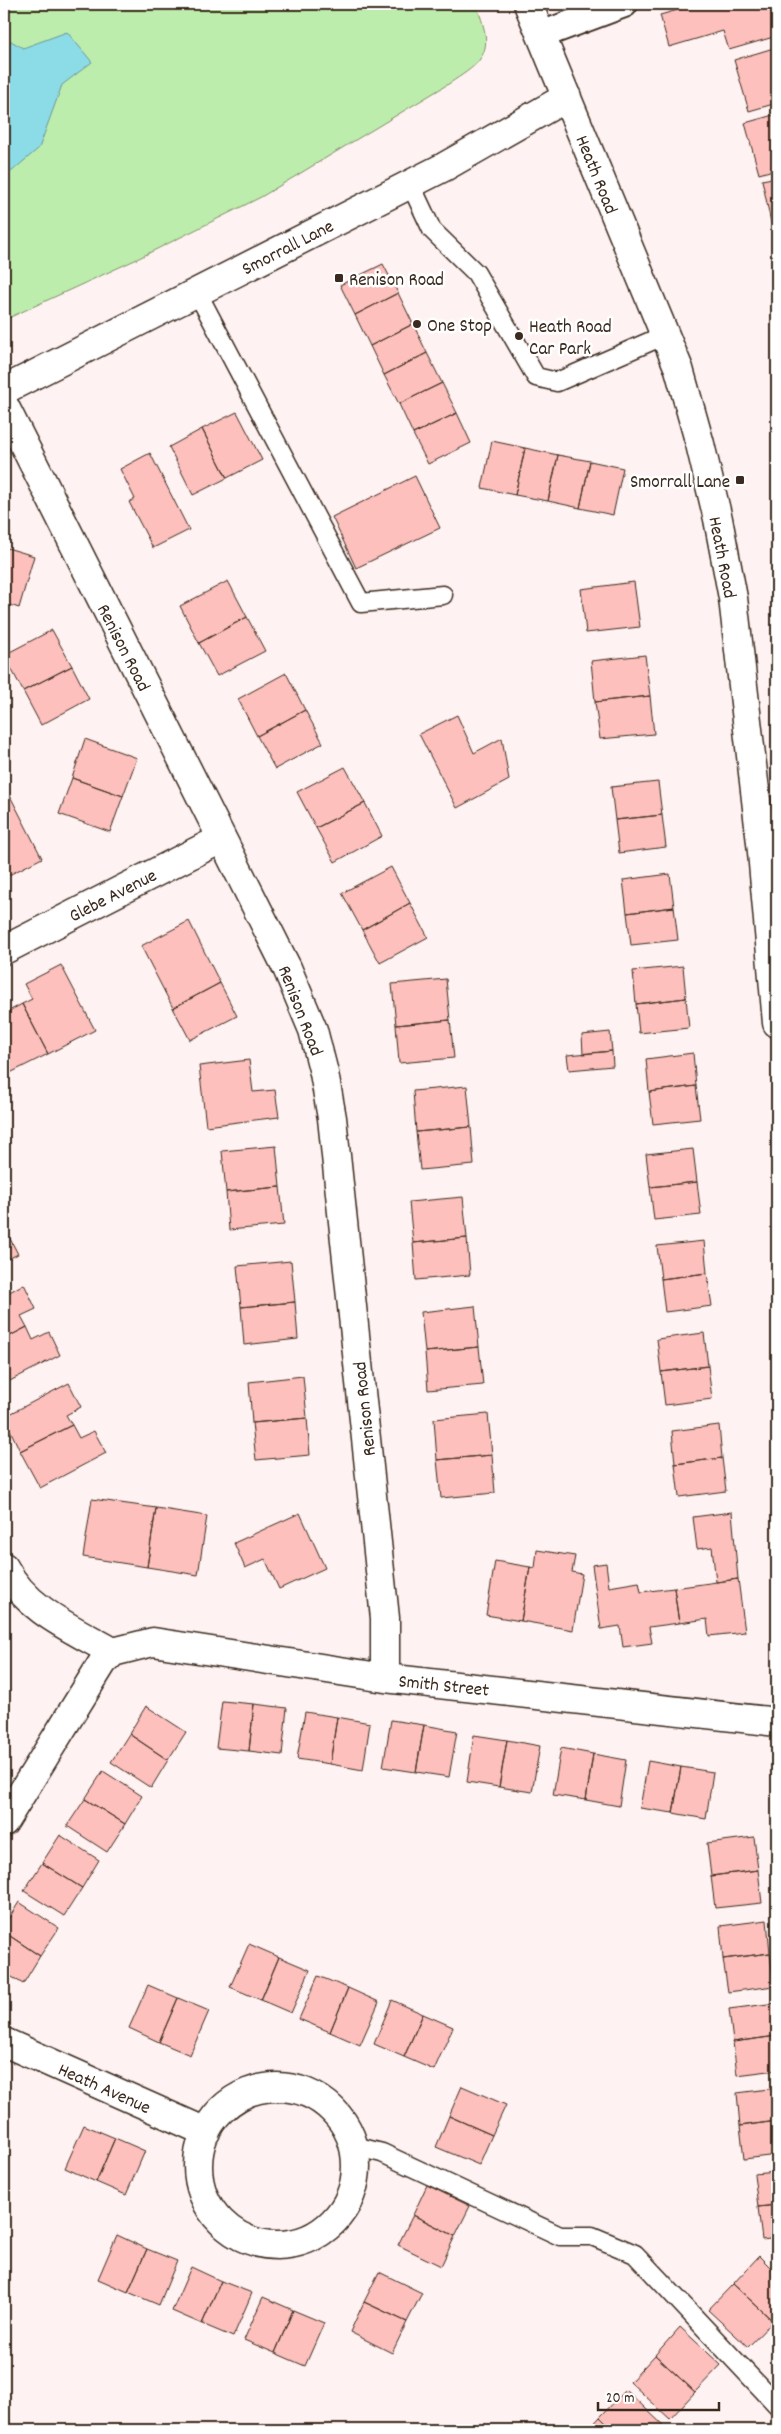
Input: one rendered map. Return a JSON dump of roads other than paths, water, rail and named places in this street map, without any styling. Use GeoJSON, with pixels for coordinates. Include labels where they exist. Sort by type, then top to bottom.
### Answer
{"type":"FeatureCollection","features":[{"type":"Feature","properties":{"kind":"street","name":"Heath Road"},"geometry":{"type":"LineString","coordinates":[[528,4],[679,369],[700,444],[733,598],[770,852],[777,1023]]}},
{"type":"Feature","properties":{"kind":"street"},"geometry":{"type":"LineString","coordinates":[[541,35],[624,4]]}},
{"type":"Feature","properties":{"kind":"street","name":"Smorrall Lane"},"geometry":{"type":"LineString","coordinates":[[4,390],[467,154],[567,97]]}},
{"type":"Feature","properties":{"kind":"street","name":"Renison Road"},"geometry":{"type":"LineString","coordinates":[[4,405],[287,968],[313,1030],[324,1073],[333,1128],[385,1618],[385,1678]]}},
{"type":"Feature","properties":{"kind":"street","name":"Glebe Avenue"},"geometry":{"type":"LineString","coordinates":[[4,950],[221,838]]}},
{"type":"Feature","properties":{"kind":"street"},"geometry":{"type":"LineString","coordinates":[[4,1567],[22,1592],[44,1613],[113,1652],[103,1662],[4,1822]]}},
{"type":"Feature","properties":{"kind":"street","name":"Smith Street"},"geometry":{"type":"LineString","coordinates":[[113,1652],[153,1642],[385,1678],[777,1722]]}},
{"type":"Feature","properties":{"kind":"street","name":"Heath Avenue"},"geometry":{"type":"LineString","coordinates":[[4,2042],[206,2132]]}},
{"type":"Feature","properties":{"kind":"street"},"geometry":{"type":"LineString","coordinates":[[280,2087],[297,2089],[326,2104],[348,2131],[354,2146],[356,2177],[349,2198],[340,2214],[325,2228],[311,2237],[293,2244],[265,2244],[248,2240],[234,2232],[215,2215],[206,2201],[198,2170],[199,2156],[206,2132],[223,2108],[236,2098],[258,2090],[280,2087]]}},
{"type":"Feature","properties":{"kind":"lane"},"geometry":{"type":"LineString","coordinates":[[410,183],[432,230],[476,273],[536,377],[557,382],[665,336]]}},
{"type":"Feature","properties":{"kind":"lane"},"geometry":{"type":"LineString","coordinates":[[197,292],[361,603],[443,595]]}},
{"type":"Feature","properties":{"kind":"lane"},"geometry":{"type":"LineString","coordinates":[[354,2146],[382,2152],[560,2236],[592,2236],[635,2254],[777,2405]]}},
{"type":"Feature","properties":{"kind":"water"},"geometry":{"type":"Polygon","coordinates":[[[67,32],[92,62],[62,85],[39,148],[4,178],[4,37],[23,48],[67,32]]]}},
{"type":"Feature","properties":{"kind":"place","name":"Renison Road"},"geometry":{"type":"Point","coordinates":[339,278]}},
{"type":"Feature","properties":{"kind":"place","name":"One Stop"},"geometry":{"type":"Point","coordinates":[417,324]}},
{"type":"Feature","properties":{"kind":"place","name":"Heath Road Car Park"},"geometry":{"type":"Point","coordinates":[519,336]}},
{"type":"Feature","properties":{"kind":"place","name":"Smorrall Lane"},"geometry":{"type":"Point","coordinates":[740,480]}}]}
